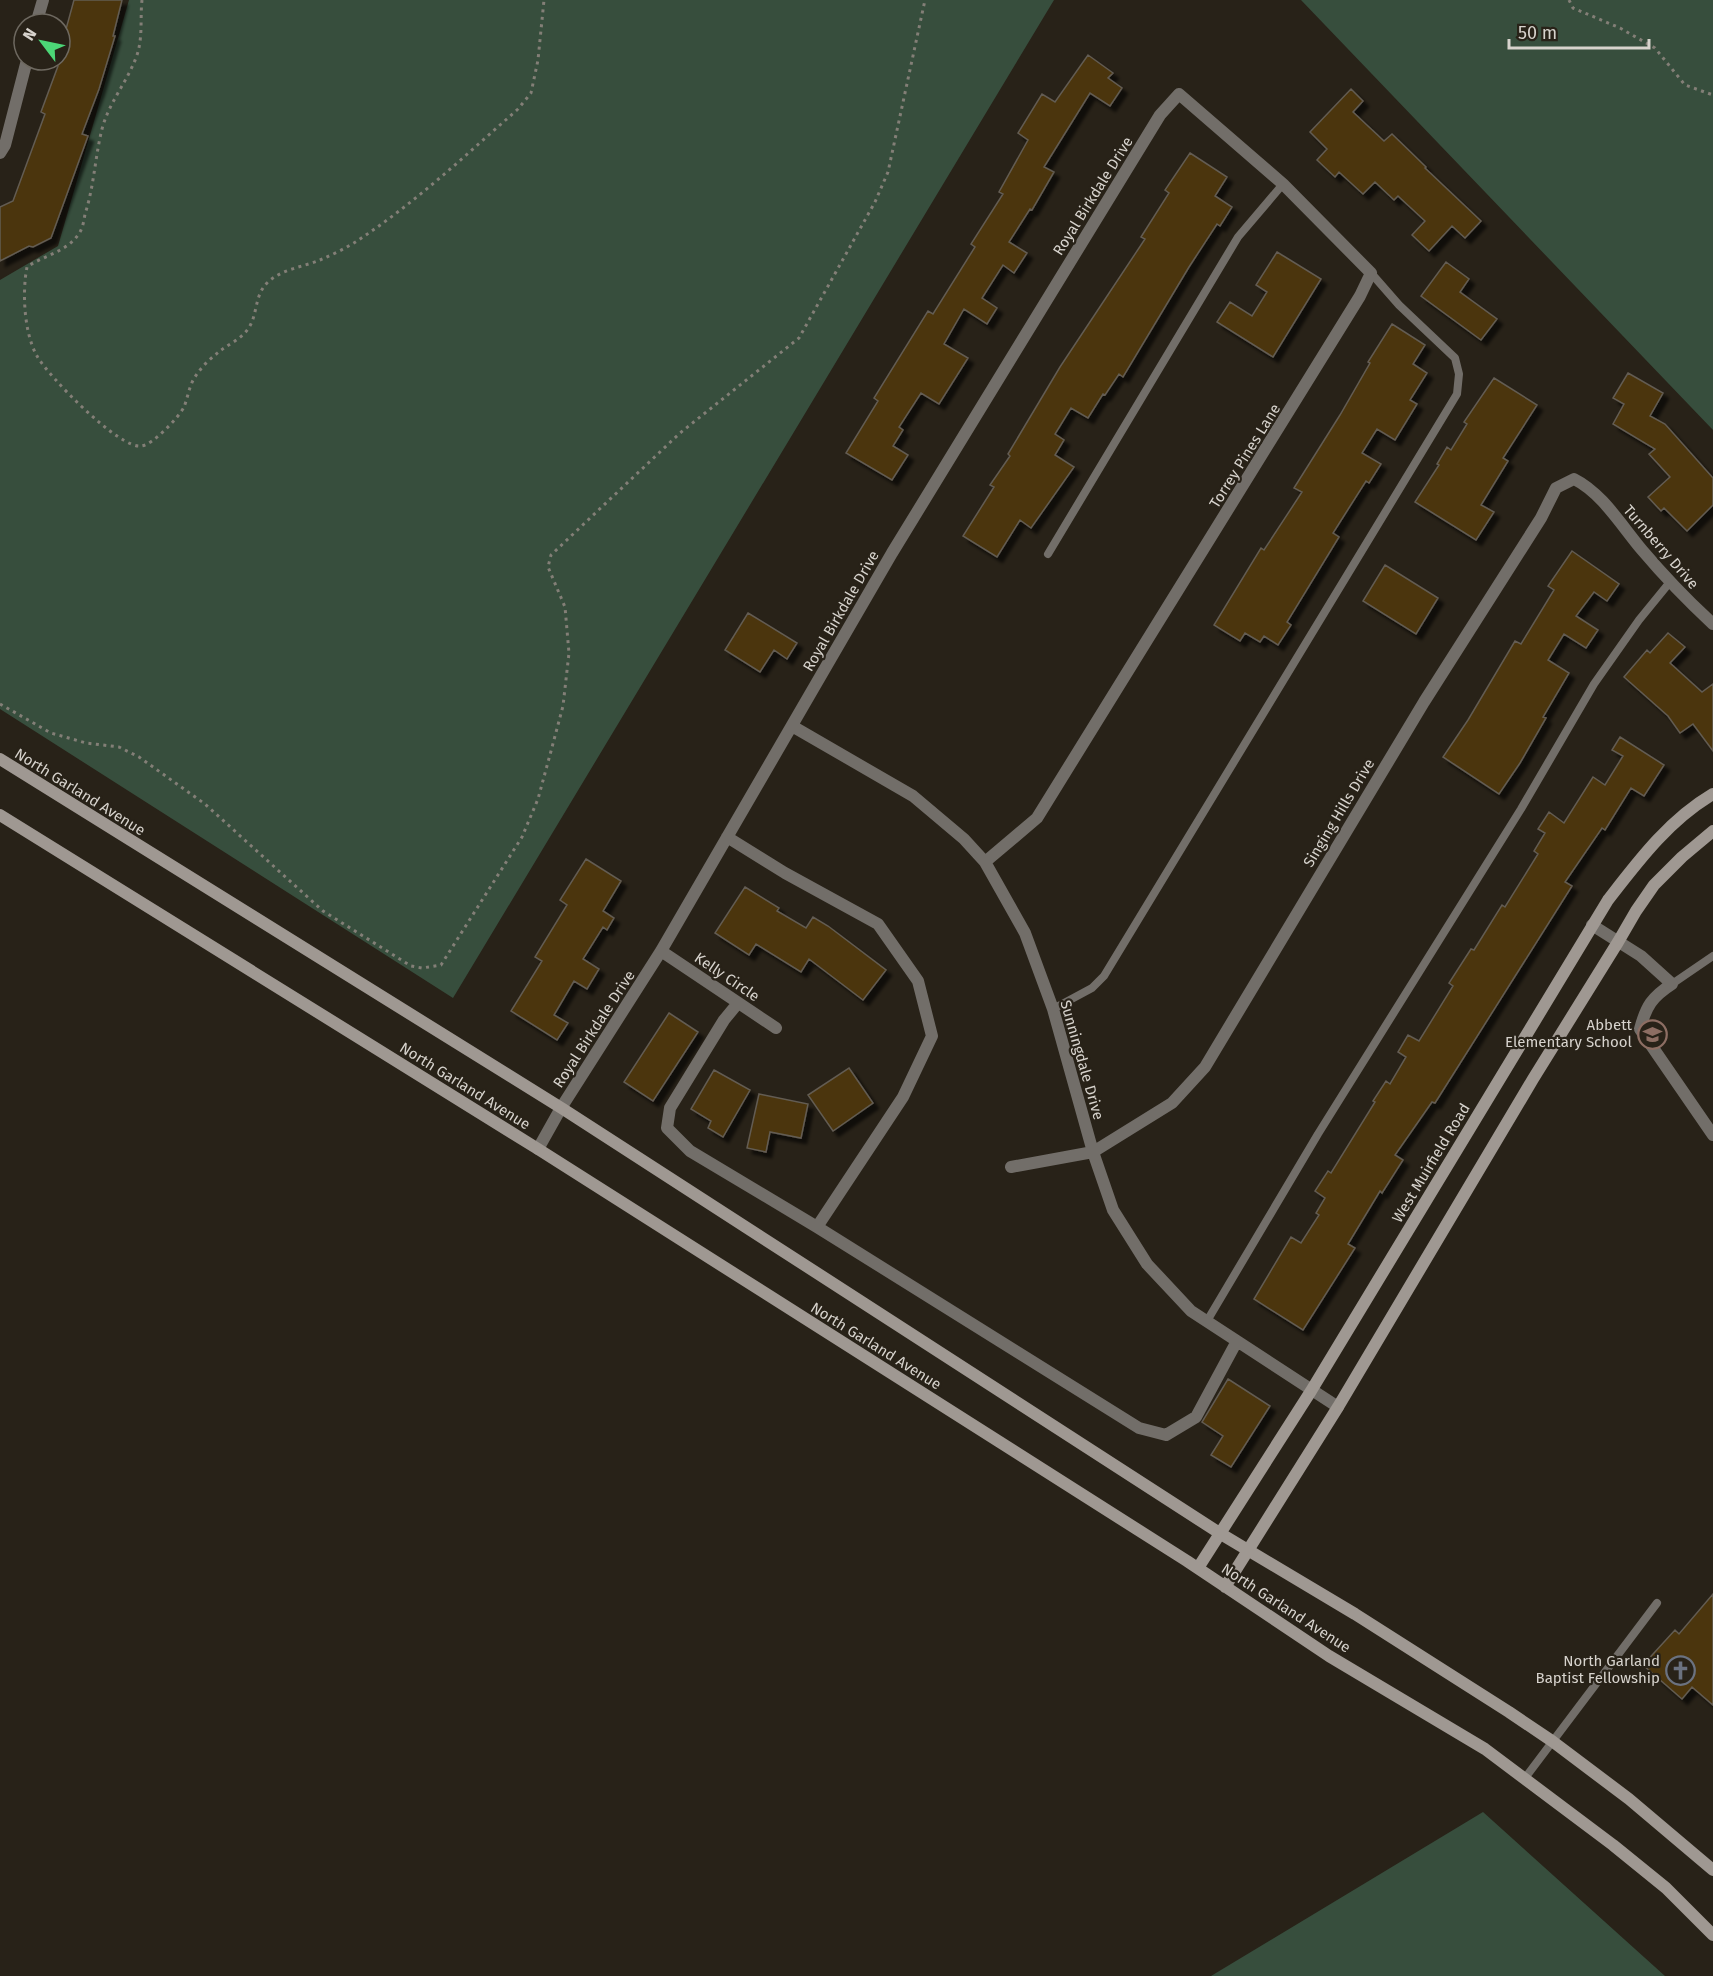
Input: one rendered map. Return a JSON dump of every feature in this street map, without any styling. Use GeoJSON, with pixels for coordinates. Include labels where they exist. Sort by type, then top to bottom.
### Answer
{"type":"FeatureCollection","features":[{"type":"Feature","properties":{"kind":"main road","name":"North Garland Avenue"},"geometry":{"type":"LineString","coordinates":[[0,759],[561,1108],[1221,1533],[1355,1614],[1552,1741],[1629,1799],[1713,1870]]}},
{"type":"Feature","properties":{"kind":"main road","name":"West Muirfield Road"},"geometry":{"type":"LineString","coordinates":[[1198,1568],[1311,1391],[1608,900],[1641,857],[1674,823],[1713,794]]}},
{"type":"Feature","properties":{"kind":"main road","name":"North Garland Avenue"},"geometry":{"type":"LineString","coordinates":[[0,815],[537,1149],[1198,1568],[1329,1656],[1485,1749],[1631,1859],[1665,1888],[1713,1935]]}},
{"type":"Feature","properties":{"kind":"main road"},"geometry":{"type":"LineString","coordinates":[[1225,1587],[1338,1407],[1635,911],[1654,885],[1713,831]]}},
{"type":"Feature","properties":{"kind":"street"},"geometry":{"type":"LineString","coordinates":[[0,153],[5,145],[24,72]]}},
{"type":"Feature","properties":{"kind":"street","name":"Royal Birkdale Drive"},"geometry":{"type":"LineString","coordinates":[[537,1149],[661,951],[911,522],[1160,115],[1179,94],[1283,184]]}},
{"type":"Feature","properties":{"kind":"street"},"geometry":{"type":"LineString","coordinates":[[1283,184],[1371,273]]}},
{"type":"Feature","properties":{"kind":"street","name":"Torrey Pines Lane"},"geometry":{"type":"LineString","coordinates":[[985,862],[1037,818],[1354,306],[1371,273]]}},
{"type":"Feature","properties":{"kind":"street","name":"Singing Hills Drive"},"geometry":{"type":"LineString","coordinates":[[1093,1152],[1172,1103],[1205,1067],[1424,702],[1541,518],[1556,488],[1574,479],[1589,487]]}},
{"type":"Feature","properties":{"kind":"street","name":"Turnberry Drive"},"geometry":{"type":"LineString","coordinates":[[1589,487],[1671,582],[1713,624]]}},
{"type":"Feature","properties":{"kind":"street","name":"Sunningdale Drive"},"geometry":{"type":"LineString","coordinates":[[792,726],[913,796],[964,839],[985,862],[1024,933],[1053,1009],[1093,1152],[1113,1210],[1147,1264],[1191,1311],[1338,1407]]}},
{"type":"Feature","properties":{"kind":"street"},"geometry":{"type":"LineString","coordinates":[[727,837],[785,873],[878,924],[918,981],[933,1036],[903,1097],[817,1227]]}},
{"type":"Feature","properties":{"kind":"street"},"geometry":{"type":"LineString","coordinates":[[1592,925],[1641,956],[1672,984],[1657,994],[1645,1011],[1640,1029],[1713,1135]]}},
{"type":"Feature","properties":{"kind":"street","name":"Kelly Circle"},"geometry":{"type":"LineString","coordinates":[[661,951],[776,1028]]}},
{"type":"Feature","properties":{"kind":"street"},"geometry":{"type":"LineString","coordinates":[[738,1003],[724,1020],[670,1108],[667,1128],[690,1151],[817,1227],[1139,1428],[1166,1435],[1196,1417],[1237,1341]]}},
{"type":"Feature","properties":{"kind":"street"},"geometry":{"type":"LineString","coordinates":[[1011,1167],[1093,1152]]}},
{"type":"Feature","properties":{"kind":"lane"},"geometry":{"type":"LineString","coordinates":[[1048,554],[1238,237],[1283,184]]}},
{"type":"Feature","properties":{"kind":"lane"},"geometry":{"type":"LineString","coordinates":[[1053,1009],[1092,988],[1104,976],[1457,394],[1459,374],[1455,358],[1399,305],[1371,273]]}},
{"type":"Feature","properties":{"kind":"lane"},"geometry":{"type":"LineString","coordinates":[[1207,1322],[1318,1134],[1521,810],[1594,684],[1639,620],[1671,582]]}},
{"type":"Feature","properties":{"kind":"lane"},"geometry":{"type":"LineString","coordinates":[[1672,984],[1713,956]]}},
{"type":"Feature","properties":{"kind":"lane"},"geometry":{"type":"LineString","coordinates":[[1525,1778],[1657,1604]]}},
{"type":"Feature","properties":{"kind":"path"},"geometry":{"type":"LineString","coordinates":[[141,0],[139,45],[131,67],[107,113],[89,202],[80,231],[68,245],[27,267],[25,305],[36,355],[59,384],[117,436],[128,444],[142,446],[154,439],[173,421],[184,406],[186,394],[194,378],[206,363],[248,330],[260,292],[267,283],[302,265],[320,261],[355,242],[421,195],[518,109],[531,93],[538,60],[544,0]]}},
{"type":"Feature","properties":{"kind":"path"},"geometry":{"type":"LineString","coordinates":[[0,704],[51,733],[86,743],[119,747],[139,758],[204,804],[323,911],[411,966],[422,968],[441,965],[522,837],[538,799],[551,752],[563,706],[569,653],[565,607],[548,567],[551,555],[680,433],[799,338],[875,202],[888,172],[925,0]]}},
{"type":"Feature","properties":{"kind":"path"},"geometry":{"type":"LineString","coordinates":[[1569,0],[1573,8],[1620,28],[1655,48],[1685,85],[1713,95]]}},
{"type":"Feature","properties":{"kind":"green space"},"geometry":{"type":"Polygon","coordinates":[[[129,0],[1054,0],[453,998],[0,709],[0,280],[58,246],[129,0]]]}},
{"type":"Feature","properties":{"kind":"green space"},"geometry":{"type":"Polygon","coordinates":[[[1301,0],[1713,0],[1713,430],[1301,0]]]}},
{"type":"Feature","properties":{"kind":"green space"},"geometry":{"type":"Polygon","coordinates":[[[1483,1812],[1665,1976],[1211,1976],[1483,1812]]]}},
{"type":"Feature","properties":{"kind":"building"},"geometry":{"type":"Polygon","coordinates":[[[74,0],[122,0],[113,36],[115,36],[82,134],[88,136],[51,238],[0,261],[0,207],[13,201],[45,114],[41,112],[56,72],[72,72],[71,12],[74,0]]]}},
{"type":"Feature","properties":{"kind":"building"},"geometry":{"type":"Polygon","coordinates":[[[1088,55],[1113,73],[1108,78],[1122,88],[1110,106],[1090,93],[1044,167],[1054,172],[1032,210],[1030,209],[1009,242],[1027,253],[1014,273],[1003,265],[982,298],[997,308],[987,324],[964,309],[944,344],[968,358],[939,404],[921,393],[899,427],[903,430],[893,446],[908,455],[892,480],[846,453],[878,401],[874,398],[928,311],[933,314],[975,247],[971,244],[1003,194],[999,192],[1028,140],[1018,133],[1042,94],[1055,102],[1088,55]]]}},
{"type":"Feature","properties":{"kind":"building"},"geometry":{"type":"Polygon","coordinates":[[[1351,89],[1363,101],[1353,112],[1384,141],[1392,134],[1481,221],[1465,238],[1452,226],[1429,251],[1412,235],[1425,221],[1398,196],[1394,200],[1375,182],[1363,194],[1339,172],[1335,177],[1317,160],[1327,149],[1310,132],[1351,89]]]}},
{"type":"Feature","properties":{"kind":"building"},"geometry":{"type":"Polygon","coordinates":[[[1190,153],[1227,177],[1215,196],[1232,207],[1220,226],[1217,224],[1189,267],[1123,377],[1119,374],[1088,418],[1071,408],[1055,434],[1064,440],[1055,455],[1074,467],[1031,528],[1020,520],[997,557],[963,536],[994,487],[990,485],[1010,456],[1008,454],[1060,367],[1145,239],[1141,237],[1169,193],[1165,190],[1190,153]]]}},
{"type":"Feature","properties":{"kind":"building"},"geometry":{"type":"Polygon","coordinates":[[[1277,252],[1321,279],[1273,357],[1217,322],[1230,302],[1252,316],[1267,292],[1256,285],[1277,252]]]}},
{"type":"Feature","properties":{"kind":"building"},"geometry":{"type":"Polygon","coordinates":[[[1446,262],[1469,279],[1460,292],[1497,319],[1481,340],[1421,296],[1446,262]]]}},
{"type":"Feature","properties":{"kind":"building"},"geometry":{"type":"Polygon","coordinates":[[[1392,324],[1425,345],[1413,364],[1427,373],[1410,400],[1417,404],[1395,440],[1377,429],[1362,453],[1381,464],[1369,483],[1366,481],[1333,533],[1339,537],[1287,622],[1291,625],[1278,645],[1264,636],[1260,642],[1245,633],[1240,641],[1214,625],[1261,548],[1264,550],[1302,492],[1294,488],[1340,415],[1370,363],[1368,362],[1392,324]]]}},
{"type":"Feature","properties":{"kind":"building"},"geometry":{"type":"Polygon","coordinates":[[[1628,373],[1663,393],[1650,416],[1665,424],[1713,478],[1713,505],[1687,531],[1664,508],[1661,511],[1648,497],[1670,477],[1649,454],[1655,449],[1613,424],[1624,404],[1613,398],[1628,373]]]}},
{"type":"Feature","properties":{"kind":"building"},"geometry":{"type":"Polygon","coordinates":[[[1494,378],[1537,405],[1503,458],[1508,461],[1481,505],[1494,512],[1476,540],[1415,502],[1439,465],[1437,464],[1447,447],[1451,450],[1467,424],[1464,422],[1494,378]]]}},
{"type":"Feature","properties":{"kind":"building"},"geometry":{"type":"Polygon","coordinates":[[[1572,551],[1619,584],[1607,601],[1594,592],[1576,616],[1598,630],[1586,648],[1564,634],[1548,660],[1569,673],[1520,763],[1499,794],[1443,757],[1515,641],[1521,644],[1554,590],[1548,586],[1572,551]]]}},
{"type":"Feature","properties":{"kind":"building"},"geometry":{"type":"Polygon","coordinates":[[[1385,565],[1438,598],[1416,634],[1363,601],[1385,565]]]}},
{"type":"Feature","properties":{"kind":"building"},"geometry":{"type":"Polygon","coordinates":[[[748,613],[797,643],[787,659],[774,650],[760,672],[725,650],[748,613]]]}},
{"type":"Feature","properties":{"kind":"building"},"geometry":{"type":"Polygon","coordinates":[[[1668,633],[1685,647],[1670,663],[1702,692],[1713,684],[1713,751],[1693,724],[1680,733],[1668,716],[1624,677],[1647,650],[1650,653],[1668,633]]]}},
{"type":"Feature","properties":{"kind":"building"},"geometry":{"type":"Polygon","coordinates":[[[1620,737],[1664,765],[1644,796],[1631,788],[1605,830],[1602,828],[1565,882],[1572,886],[1435,1103],[1432,1102],[1395,1155],[1403,1160],[1382,1193],[1380,1191],[1348,1244],[1355,1248],[1303,1330],[1254,1299],[1291,1237],[1301,1243],[1319,1215],[1316,1213],[1325,1198],[1315,1191],[1328,1171],[1331,1173],[1386,1081],[1390,1084],[1406,1057],[1398,1052],[1408,1035],[1419,1041],[1453,986],[1449,983],[1471,949],[1474,950],[1502,905],[1505,907],[1538,854],[1534,851],[1545,833],[1538,829],[1549,812],[1564,823],[1593,777],[1605,785],[1623,756],[1612,750],[1620,737]]]}},
{"type":"Feature","properties":{"kind":"building"},"geometry":{"type":"Polygon","coordinates":[[[586,859],[621,881],[603,911],[614,918],[607,930],[603,927],[583,959],[599,969],[587,989],[574,981],[554,1015],[568,1023],[557,1040],[511,1011],[542,961],[535,957],[567,905],[560,900],[586,859]]]}},
{"type":"Feature","properties":{"kind":"building"},"geometry":{"type":"Polygon","coordinates":[[[745,887],[779,908],[777,911],[806,928],[813,917],[886,970],[863,1000],[809,959],[801,972],[756,944],[749,955],[715,933],[745,887]]]}},
{"type":"Feature","properties":{"kind":"building"},"geometry":{"type":"Polygon","coordinates":[[[669,1013],[698,1032],[653,1101],[624,1082],[669,1013]]]}},
{"type":"Feature","properties":{"kind":"building"},"geometry":{"type":"Polygon","coordinates":[[[849,1068],[873,1103],[833,1131],[808,1095],[849,1068]]]}},
{"type":"Feature","properties":{"kind":"building"},"geometry":{"type":"Polygon","coordinates":[[[714,1070],[750,1090],[723,1137],[708,1128],[711,1121],[691,1109],[714,1070]]]}},
{"type":"Feature","properties":{"kind":"building"},"geometry":{"type":"Polygon","coordinates":[[[759,1094],[808,1104],[801,1138],[770,1132],[766,1152],[747,1148],[759,1094]]]}},
{"type":"Feature","properties":{"kind":"building"},"geometry":{"type":"Polygon","coordinates":[[[1228,1379],[1270,1406],[1231,1467],[1211,1455],[1223,1436],[1202,1422],[1228,1379]]]}},
{"type":"Feature","properties":{"kind":"building","name":"North Garland Baptist Fellowship"},"geometry":{"type":"Polygon","coordinates":[[[1713,1594],[1713,1705],[1692,1687],[1682,1699],[1643,1665],[1675,1630],[1679,1634],[1713,1594]]]}},
{"type":"Feature","properties":{"kind":"place","name":"Abbett Elementary School"},"geometry":{"type":"Point","coordinates":[1653,1034]}},
{"type":"Feature","properties":{"kind":"place","name":"North Garland Baptist Fellowship"},"geometry":{"type":"Point","coordinates":[1681,1670]}}]}
